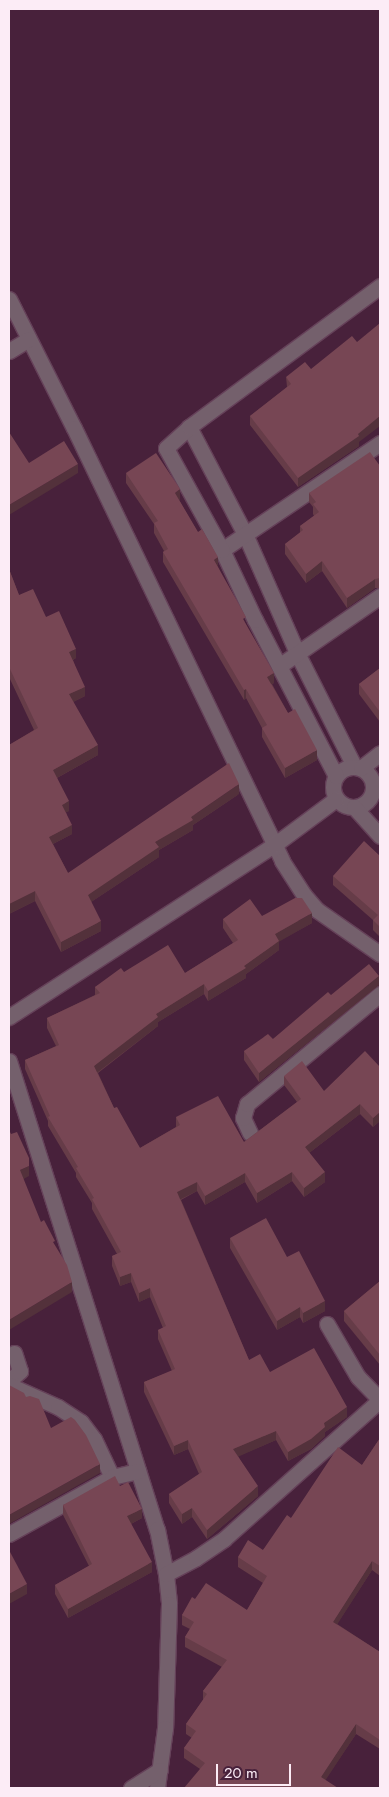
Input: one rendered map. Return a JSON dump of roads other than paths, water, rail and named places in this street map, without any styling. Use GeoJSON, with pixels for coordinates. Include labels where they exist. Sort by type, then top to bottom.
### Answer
{"type":"FeatureCollection","features":[{"type":"Feature","properties":{"kind":"street"},"geometry":{"type":"LineString","coordinates":[[336,776],[255,620],[222,550],[166,448],[189,427],[380,286]]}},
{"type":"Feature","properties":{"kind":"street"},"geometry":{"type":"LineString","coordinates":[[9,299],[74,428],[274,844],[294,881],[317,910],[380,954]]}},
{"type":"Feature","properties":{"kind":"street"},"geometry":{"type":"LineString","coordinates":[[9,351],[29,339]]}},
{"type":"Feature","properties":{"kind":"street"},"geometry":{"type":"LineString","coordinates":[[189,427],[245,534],[298,655],[358,767],[371,777],[376,793],[368,801],[354,807],[348,807],[336,799],[332,788],[336,776],[341,770],[358,767],[380,753]]}},
{"type":"Feature","properties":{"kind":"street"},"geometry":{"type":"LineString","coordinates":[[222,550],[380,443]]}},
{"type":"Feature","properties":{"kind":"street"},"geometry":{"type":"LineString","coordinates":[[279,666],[298,655],[380,596]]}},
{"type":"Feature","properties":{"kind":"street"},"geometry":{"type":"LineString","coordinates":[[255,620],[276,608]]}},
{"type":"Feature","properties":{"kind":"street"},"geometry":{"type":"LineString","coordinates":[[9,1017],[274,844],[336,799]]}},
{"type":"Feature","properties":{"kind":"street"},"geometry":{"type":"LineString","coordinates":[[354,807],[380,836]]}},
{"type":"Feature","properties":{"kind":"street"},"geometry":{"type":"LineString","coordinates":[[250,1133],[243,1118],[247,1104],[380,994]]}},
{"type":"Feature","properties":{"kind":"street"},"geometry":{"type":"LineString","coordinates":[[9,1061],[99,1340],[157,1529],[166,1574],[168,1604],[165,1728],[157,1788]]}},
{"type":"Feature","properties":{"kind":"street"},"geometry":{"type":"LineString","coordinates":[[166,1574],[196,1558],[224,1539],[380,1400],[358,1378],[327,1324]]}},
{"type":"Feature","properties":{"kind":"street"},"geometry":{"type":"LineString","coordinates":[[9,1381],[20,1371],[14,1353]]}},
{"type":"Feature","properties":{"kind":"street"},"geometry":{"type":"LineString","coordinates":[[9,1385],[58,1407],[80,1422],[94,1439],[112,1477]]}},
{"type":"Feature","properties":{"kind":"street"},"geometry":{"type":"LineString","coordinates":[[9,1534],[112,1477],[138,1471]]}},
{"type":"Feature","properties":{"kind":"street"},"geometry":{"type":"LineString","coordinates":[[131,1788],[160,1770]]}}]}
